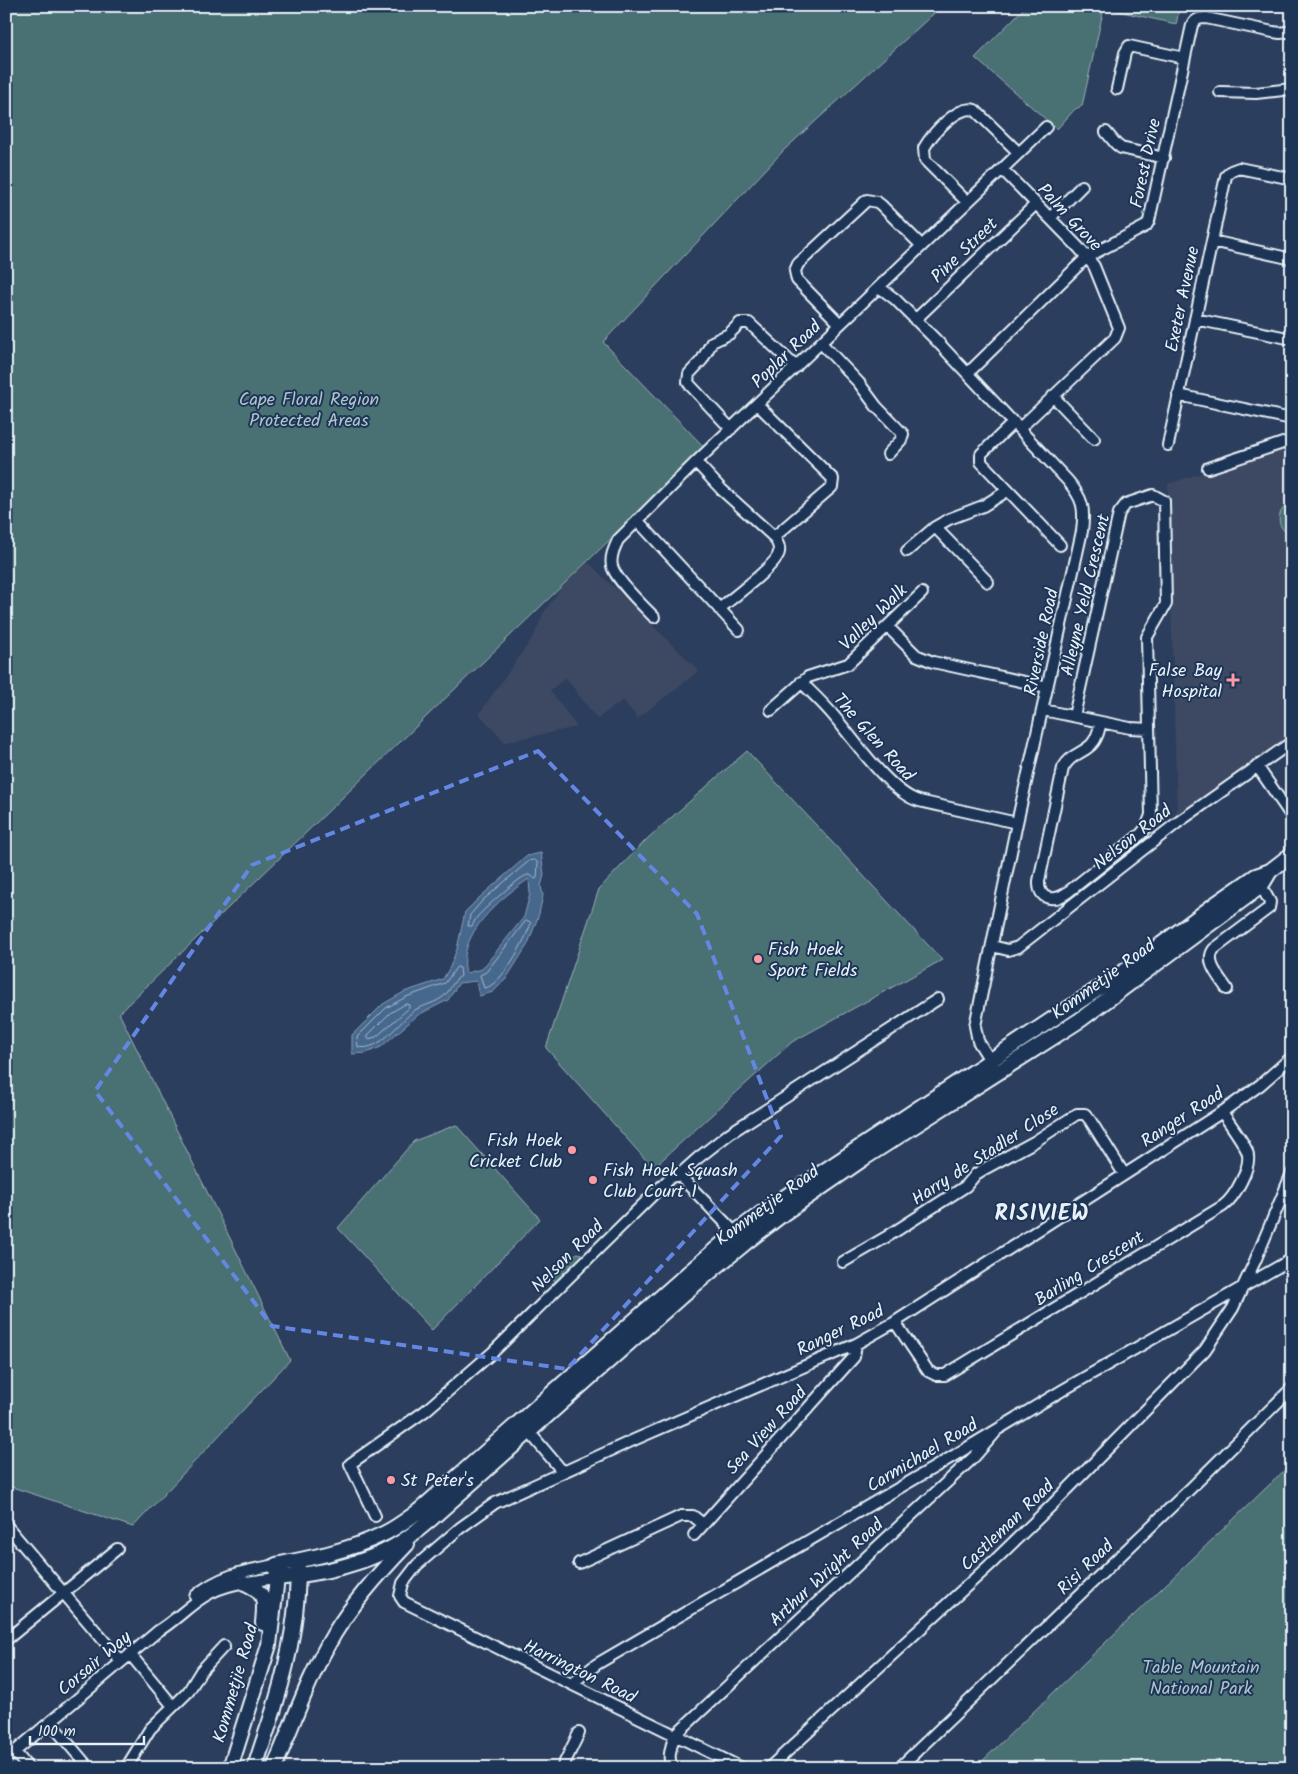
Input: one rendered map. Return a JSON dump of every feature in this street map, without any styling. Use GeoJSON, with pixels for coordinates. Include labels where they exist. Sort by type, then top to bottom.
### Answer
{"type":"FeatureCollection","features":[{"type":"Feature","properties":{"kind":"main road","name":"Kommetjie Road"},"geometry":{"type":"LineString","coordinates":[[276,1571],[298,1560],[357,1546],[402,1523],[524,1427],[695,1285],[770,1207],[1131,968],[1217,903],[1256,876],[1270,871],[1292,854]]}},
{"type":"Feature","properties":{"kind":"main road","name":"Kommetjie Road"},"geometry":{"type":"LineString","coordinates":[[740,1237],[784,1213],[864,1158],[1080,1020],[1261,886],[1270,871]]}},
{"type":"Feature","properties":{"kind":"main road","name":"Kommetjie Road"},"geometry":{"type":"LineString","coordinates":[[276,1571],[298,1576],[330,1570],[382,1553],[396,1545],[432,1518],[524,1427]]}},
{"type":"Feature","properties":{"kind":"main road"},"geometry":{"type":"LineString","coordinates":[[274,1768],[311,1680],[334,1635],[385,1567],[432,1518]]}},
{"type":"Feature","properties":{"kind":"main road"},"geometry":{"type":"LineString","coordinates":[[255,1768],[285,1671],[292,1629],[298,1560]]}},
{"type":"Feature","properties":{"kind":"main road","name":"Kommetjie Road"},"geometry":{"type":"LineString","coordinates":[[230,1768],[269,1645],[276,1571]]}},
{"type":"Feature","properties":{"kind":"main road"},"geometry":{"type":"LineString","coordinates":[[246,1583],[258,1589],[264,1600],[256,1688]]}},
{"type":"Feature","properties":{"kind":"street","name":"Forest Drive"},"geometry":{"type":"LineString","coordinates":[[968,373],[1087,257],[1146,226],[1151,216],[1192,25],[1198,18],[1280,33],[1292,31]]}},
{"type":"Feature","properties":{"kind":"street"},"geometry":{"type":"LineString","coordinates":[[1117,89],[1125,53],[1130,46],[1184,58]]}},
{"type":"Feature","properties":{"kind":"street"},"geometry":{"type":"LineString","coordinates":[[1220,92],[1256,93],[1292,89]]}},
{"type":"Feature","properties":{"kind":"street"},"geometry":{"type":"LineString","coordinates":[[967,202],[925,160],[924,148],[944,124],[966,109],[975,110],[1019,153]]}},
{"type":"Feature","properties":{"kind":"street","name":"Poplar Road"},"geometry":{"type":"LineString","coordinates":[[654,617],[618,578],[612,567],[612,553],[618,540],[921,245],[1046,128]]}},
{"type":"Feature","properties":{"kind":"street"},"geometry":{"type":"LineString","coordinates":[[1106,132],[1121,148],[1164,158]]}},
{"type":"Feature","properties":{"kind":"street","name":"Exeter Avenue"},"geometry":{"type":"LineString","coordinates":[[1168,445],[1225,180],[1231,171],[1239,168],[1292,179]]}},
{"type":"Feature","properties":{"kind":"street","name":"Palm Grove"},"geometry":{"type":"LineString","coordinates":[[1002,169],[1094,266],[1119,328],[1115,338],[1053,396],[983,452],[980,458],[981,462],[1007,490]]}},
{"type":"Feature","properties":{"kind":"street"},"geometry":{"type":"LineString","coordinates":[[1050,218],[1082,186]]}},
{"type":"Feature","properties":{"kind":"street"},"geometry":{"type":"LineString","coordinates":[[840,324],[798,280],[796,271],[798,264],[867,200],[877,202],[921,245]]}},
{"type":"Feature","properties":{"kind":"street","name":"Pine Street"},"geometry":{"type":"LineString","coordinates":[[915,320],[1036,204]]}},
{"type":"Feature","properties":{"kind":"street"},"geometry":{"type":"LineString","coordinates":[[1212,241],[1292,258]]}},
{"type":"Feature","properties":{"kind":"street","name":"Riverside Road"},"geometry":{"type":"LineString","coordinates":[[879,287],[889,294],[1017,425],[1076,490],[1084,510],[1082,531],[1017,823],[975,1026],[978,1041],[998,1073]]}},
{"type":"Feature","properties":{"kind":"street"},"geometry":{"type":"LineString","coordinates":[[1195,319],[1292,339]]}},
{"type":"Feature","properties":{"kind":"street"},"geometry":{"type":"LineString","coordinates":[[731,428],[688,382],[689,374],[702,360],[712,342],[729,334],[740,323],[750,322],[796,367]]}},
{"type":"Feature","properties":{"kind":"street"},"geometry":{"type":"LineString","coordinates":[[821,343],[859,382],[876,406],[903,434],[901,440],[888,454]]}},
{"type":"Feature","properties":{"kind":"street"},"geometry":{"type":"LineString","coordinates":[[1178,395],[1292,420]]}},
{"type":"Feature","properties":{"kind":"street"},"geometry":{"type":"LineString","coordinates":[[1053,396],[1094,439]]}},
{"type":"Feature","properties":{"kind":"street"},"geometry":{"type":"LineString","coordinates":[[756,404],[834,479],[832,487],[774,537]]}},
{"type":"Feature","properties":{"kind":"street"},"geometry":{"type":"LineString","coordinates":[[1208,468],[1292,440]]}},
{"type":"Feature","properties":{"kind":"street"},"geometry":{"type":"LineString","coordinates":[[696,462],[722,490],[774,537],[780,551],[774,562],[719,608]]}},
{"type":"Feature","properties":{"kind":"street"},"geometry":{"type":"LineString","coordinates":[[906,551],[935,527],[949,519],[983,506],[1007,490],[1060,545]]}},
{"type":"Feature","properties":{"kind":"street","name":"Alleyne Yeld Crescent"},"geometry":{"type":"LineString","coordinates":[[1074,716],[1119,513],[1126,504],[1154,495],[1164,502],[1166,604],[1147,637],[1151,816],[1141,834],[1062,897],[1054,899],[1041,894],[1038,888],[1063,768],[1072,756],[1084,750],[1094,741],[1101,722]]}},
{"type":"Feature","properties":{"kind":"street"},"geometry":{"type":"LineString","coordinates":[[637,520],[739,630]]}},
{"type":"Feature","properties":{"kind":"street"},"geometry":{"type":"LineString","coordinates":[[935,527],[988,582]]}},
{"type":"Feature","properties":{"kind":"street","name":"Valley Walk"},"geometry":{"type":"LineString","coordinates":[[771,710],[801,682],[813,674],[834,670],[848,664],[922,593]]}},
{"type":"Feature","properties":{"kind":"street"},"geometry":{"type":"LineString","coordinates":[[888,627],[920,658],[1047,687]]}},
{"type":"Feature","properties":{"kind":"street","name":"The Glen Road"},"geometry":{"type":"LineString","coordinates":[[801,682],[834,715],[860,750],[906,796],[919,801],[1017,823]]}},
{"type":"Feature","properties":{"kind":"street"},"geometry":{"type":"LineString","coordinates":[[1043,710],[1130,728],[1149,729]]}},
{"type":"Feature","properties":{"kind":"street","name":"Nelson Road"},"geometry":{"type":"LineString","coordinates":[[992,946],[1008,950],[1018,947],[1177,823],[1292,742]]}},
{"type":"Feature","properties":{"kind":"street"},"geometry":{"type":"LineString","coordinates":[[1257,766],[1292,817]]}},
{"type":"Feature","properties":{"kind":"street"},"geometry":{"type":"LineString","coordinates":[[1227,989],[1210,961],[1210,954],[1269,908],[1270,902],[1261,886]]}},
{"type":"Feature","properties":{"kind":"street","name":"Nelson Road"},"geometry":{"type":"LineString","coordinates":[[376,1516],[350,1464],[404,1427],[447,1393],[492,1353],[670,1178],[679,1175],[730,1133],[938,999]]}},
{"type":"Feature","properties":{"kind":"street","name":"Ranger Road"},"geometry":{"type":"LineString","coordinates":[[404,1602],[401,1599],[400,1593],[403,1583],[409,1574],[460,1528],[495,1503],[636,1438],[856,1344],[895,1322],[1222,1112],[1260,1085],[1292,1057]]}},
{"type":"Feature","properties":{"kind":"street","name":"Barling Crescent"},"geometry":{"type":"LineString","coordinates":[[895,1322],[928,1371],[936,1375],[945,1375],[1223,1206],[1236,1193],[1248,1158],[1247,1152],[1222,1112]]}},
{"type":"Feature","properties":{"kind":"street","name":"Harry de Stadler Close"},"geometry":{"type":"LineString","coordinates":[[844,1262],[966,1186],[981,1171],[1034,1142],[1077,1114],[1085,1114],[1090,1120],[1124,1174]]}},
{"type":"Feature","properties":{"kind":"street","name":"Castleman Road"},"geometry":{"type":"LineString","coordinates":[[769,1768],[994,1561],[1205,1350],[1229,1316],[1292,1173]]}},
{"type":"Feature","properties":{"kind":"street"},"geometry":{"type":"LineString","coordinates":[[679,1175],[740,1237]]}},
{"type":"Feature","properties":{"kind":"street","name":"Carmichael Road"},"geometry":{"type":"LineString","coordinates":[[571,1684],[597,1664],[1244,1285],[1292,1259]]}},
{"type":"Feature","properties":{"kind":"street","name":"Sea View Road"},"geometry":{"type":"LineString","coordinates":[[694,1534],[854,1357],[856,1344]]}},
{"type":"Feature","properties":{"kind":"street","name":"Risi Road"},"geometry":{"type":"LineString","coordinates":[[900,1768],[1198,1482],[1292,1388]]}},
{"type":"Feature","properties":{"kind":"street"},"geometry":{"type":"LineString","coordinates":[[524,1427],[563,1472]]}},
{"type":"Feature","properties":{"kind":"street","name":"Arthur Wright Road"},"geometry":{"type":"LineString","coordinates":[[674,1736],[975,1456],[996,1430]]}},
{"type":"Feature","properties":{"kind":"street"},"geometry":{"type":"LineString","coordinates":[[579,1563],[681,1516],[693,1516],[703,1524]]}},
{"type":"Feature","properties":{"kind":"street"},"geometry":{"type":"LineString","coordinates":[[6,1525],[121,1661]]}},
{"type":"Feature","properties":{"kind":"street"},"geometry":{"type":"LineString","coordinates":[[6,1640],[117,1549]]}},
{"type":"Feature","properties":{"kind":"street","name":"Corsair Way"},"geometry":{"type":"LineString","coordinates":[[6,1759],[121,1661],[207,1594],[246,1583],[276,1571]]}},
{"type":"Feature","properties":{"kind":"street","name":"Corsair Way"},"geometry":{"type":"LineString","coordinates":[[158,1631],[165,1622],[206,1586],[235,1573],[276,1571]]}},
{"type":"Feature","properties":{"kind":"street","name":"Harrington Road"},"geometry":{"type":"LineString","coordinates":[[404,1602],[742,1768]]}},
{"type":"Feature","properties":{"kind":"street"},"geometry":{"type":"LineString","coordinates":[[126,1768],[150,1729],[188,1692],[201,1671],[224,1646]]}},
{"type":"Feature","properties":{"kind":"street"},"geometry":{"type":"LineString","coordinates":[[130,1654],[173,1706]]}},
{"type":"Feature","properties":{"kind":"street"},"geometry":{"type":"LineString","coordinates":[[50,1722],[88,1768]]}},
{"type":"Feature","properties":{"kind":"street"},"geometry":{"type":"LineString","coordinates":[[562,1768],[578,1733]]}},
{"type":"Feature","properties":{"kind":"street"},"geometry":{"type":"LineString","coordinates":[[673,1768],[670,1764],[670,1758],[674,1736]]}},
{"type":"Feature","properties":{"kind":"street"},"geometry":{"type":"LineString","coordinates":[[15,1752],[28,1768]]}},
{"type":"Feature","properties":{"kind":"highlighted area"},"geometry":{"type":"Polygon","coordinates":[[[538,751],[697,914],[781,1136],[567,1369],[272,1326],[95,1091],[252,865],[538,751]]]}},
{"type":"Feature","properties":{"kind":"shaded area","name":"False Bay Hospital"},"geometry":{"type":"Polygon","coordinates":[[[1292,444],[1292,737],[1177,814],[1168,484],[1292,444]]]}},
{"type":"Feature","properties":{"kind":"shaded area"},"geometry":{"type":"Polygon","coordinates":[[[588,562],[699,671],[638,718],[623,700],[597,719],[566,678],[550,690],[577,727],[505,742],[479,714],[535,634],[543,614],[562,586],[588,562]]]}},
{"type":"Feature","properties":{"kind":"green space","name":"Cape Floral Region Protected Areas"},"geometry":{"type":"Polygon","coordinates":[[[6,6],[942,6],[784,150],[603,342],[705,448],[119,1013],[290,1360],[133,1527],[6,1485],[6,6]]]}},
{"type":"Feature","properties":{"kind":"green space"},"geometry":{"type":"Polygon","coordinates":[[[1026,6],[1180,6],[1176,24],[1109,9],[1103,12],[1082,106],[1075,109],[1057,129],[975,58],[1026,6]]]}},
{"type":"Feature","properties":{"kind":"green space"},"geometry":{"type":"Polygon","coordinates":[[[1292,502],[1292,535],[1282,529],[1279,519],[1282,509],[1292,502]]]}},
{"type":"Feature","properties":{"kind":"green space","name":"Fish Hoek Sport Fields"},"geometry":{"type":"Polygon","coordinates":[[[747,751],[942,960],[792,1042],[653,1168],[546,1048],[599,889],[648,838],[747,751]]]}},
{"type":"Feature","properties":{"kind":"green space"},"geometry":{"type":"Polygon","coordinates":[[[456,1125],[540,1219],[432,1330],[338,1228],[414,1141],[456,1125]]]}},
{"type":"Feature","properties":{"kind":"green space"},"geometry":{"type":"Polygon","coordinates":[[[589,1250],[591,1251],[555,1283],[555,1272],[560,1264],[578,1253],[584,1255],[589,1250]]]}},
{"type":"Feature","properties":{"kind":"green space","name":"Table Mountain National Park"},"geometry":{"type":"Polygon","coordinates":[[[1292,1463],[1292,1768],[975,1768],[1292,1463]]]}},
{"type":"Feature","properties":{"kind":"water"},"geometry":{"type":"Polygon","coordinates":[[[541,853],[544,875],[541,886],[543,895],[539,914],[528,944],[506,979],[493,992],[479,996],[476,981],[459,983],[448,1000],[418,1015],[381,1047],[366,1053],[352,1054],[352,1035],[383,1004],[404,992],[443,979],[457,949],[465,912],[527,856],[541,853]],[[529,879],[506,896],[483,919],[474,931],[468,945],[465,959],[466,973],[482,969],[524,917],[530,894],[529,879]]]}},
{"type":"Feature","properties":{"kind":"place","name":"False Bay Hospital"},"geometry":{"type":"Point","coordinates":[1233,680]}},
{"type":"Feature","properties":{"kind":"place","name":"Fish Hoek Sport Fields"},"geometry":{"type":"Point","coordinates":[758,959]}},
{"type":"Feature","properties":{"kind":"place","name":"Fish Hoek Cricket Club"},"geometry":{"type":"Point","coordinates":[572,1150]}},
{"type":"Feature","properties":{"kind":"place","name":"Fish Hoek Squash Club Court 1"},"geometry":{"type":"Point","coordinates":[593,1180]}},
{"type":"Feature","properties":{"kind":"place","name":"St Peter's"},"geometry":{"type":"Point","coordinates":[391,1480]}},
{"type":"Feature","properties":{"kind":"district","name":"RISIVIEW"},"geometry":{"type":"Point","coordinates":[1042,1212]}}]}
